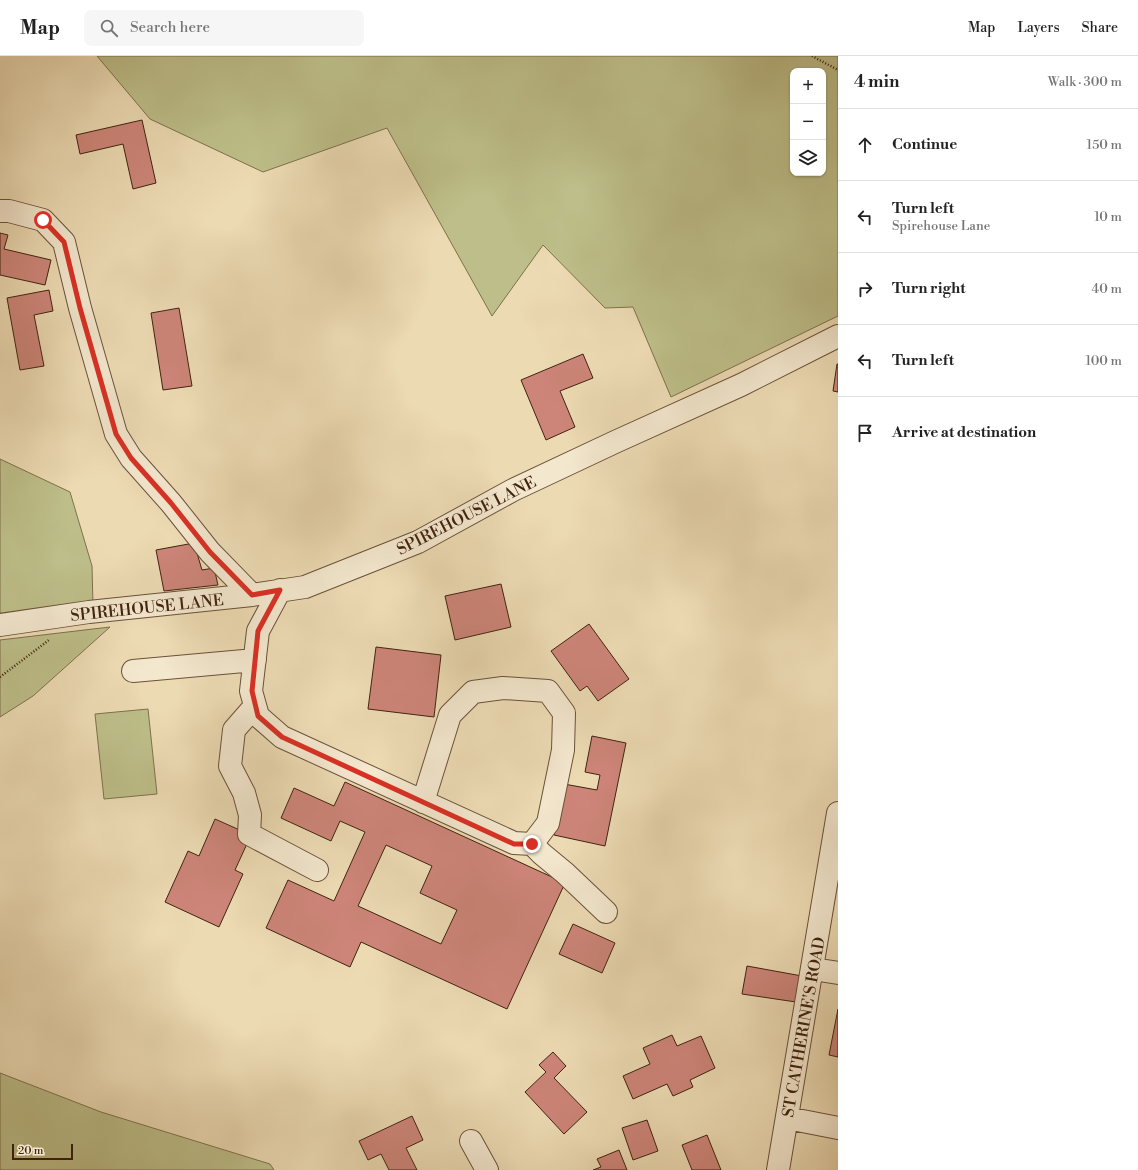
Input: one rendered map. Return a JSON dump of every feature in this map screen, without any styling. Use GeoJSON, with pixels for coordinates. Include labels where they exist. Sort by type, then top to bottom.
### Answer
{"type":"FeatureCollection","features":[{"type":"Feature","properties":{"kind":"street"},"geometry":{"type":"LineString","coordinates":[[0,211],[43,220],[64,242],[80,308],[116,434],[131,458],[171,503],[210,552],[252,595]]}},
{"type":"Feature","properties":{"kind":"street","name":"SPIREHOUSE LANE"},"geometry":{"type":"LineString","coordinates":[[0,624],[89,612],[252,595],[305,587],[418,542],[513,490],[741,385],[838,336]]}},
{"type":"Feature","properties":{"kind":"street"},"geometry":{"type":"LineString","coordinates":[[280,590],[258,631],[252,691],[258,716],[282,737],[514,844],[532,844],[606,912]]}},
{"type":"Feature","properties":{"kind":"street"},"geometry":{"type":"LineString","coordinates":[[133,671],[255,660]]}},
{"type":"Feature","properties":{"kind":"street"},"geometry":{"type":"LineString","coordinates":[[423,802],[450,715],[474,692],[503,688],[548,691],[564,713],[563,750],[548,823],[532,844]]}},
{"type":"Feature","properties":{"kind":"street"},"geometry":{"type":"LineString","coordinates":[[255,706],[234,730],[230,766],[244,793],[250,815],[249,834],[316,870]]}},
{"type":"Feature","properties":{"kind":"street","name":"ST CATHERINE'S ROAD"},"geometry":{"type":"LineString","coordinates":[[778,1170],[838,813]]}},
{"type":"Feature","properties":{"kind":"street"},"geometry":{"type":"LineString","coordinates":[[813,968],[838,973]]}},
{"type":"Feature","properties":{"kind":"street"},"geometry":{"type":"LineString","coordinates":[[787,1118],[838,1128]]}},
{"type":"Feature","properties":{"kind":"street"},"geometry":{"type":"LineString","coordinates":[[471,1141],[487,1170]]}},
{"type":"Feature","properties":{"kind":"path"},"geometry":{"type":"LineString","coordinates":[[812,56],[838,70]]}},
{"type":"Feature","properties":{"kind":"path"},"geometry":{"type":"LineString","coordinates":[[0,677],[52,637]]}},
{"type":"Feature","properties":{"kind":"green space"},"geometry":{"type":"Polygon","coordinates":[[[97,56],[838,56],[838,316],[671,397],[633,307],[605,308],[543,245],[492,316],[387,128],[263,172],[150,119],[97,56]]]}},
{"type":"Feature","properties":{"kind":"green space"},"geometry":{"type":"Polygon","coordinates":[[[0,459],[70,492],[92,566],[93,605],[0,618],[0,459]]]}},
{"type":"Feature","properties":{"kind":"green space"},"geometry":{"type":"Polygon","coordinates":[[[110,627],[33,696],[0,717],[0,640],[110,627]]]}},
{"type":"Feature","properties":{"kind":"green space"},"geometry":{"type":"Polygon","coordinates":[[[148,709],[157,794],[104,799],[95,714],[148,709]]]}},
{"type":"Feature","properties":{"kind":"green space"},"geometry":{"type":"Polygon","coordinates":[[[0,1073],[101,1112],[270,1164],[274,1170],[0,1170],[0,1073]]]}},
{"type":"Feature","properties":{"kind":"building"},"geometry":{"type":"Polygon","coordinates":[[[142,120],[156,183],[133,189],[123,144],[80,154],[76,135],[142,120]]]}},
{"type":"Feature","properties":{"kind":"building"},"geometry":{"type":"Polygon","coordinates":[[[0,233],[8,235],[4,249],[51,260],[45,285],[0,275],[0,233]]]}},
{"type":"Feature","properties":{"kind":"building"},"geometry":{"type":"Polygon","coordinates":[[[49,290],[53,311],[34,315],[44,366],[20,370],[7,298],[49,290]]]}},
{"type":"Feature","properties":{"kind":"building"},"geometry":{"type":"Polygon","coordinates":[[[179,308],[192,386],[163,390],[151,313],[179,308]]]}},
{"type":"Feature","properties":{"kind":"building"},"geometry":{"type":"Polygon","coordinates":[[[583,354],[593,378],[560,391],[575,427],[546,440],[521,380],[583,354]]]}},
{"type":"Feature","properties":{"kind":"building"},"geometry":{"type":"Polygon","coordinates":[[[838,364],[838,392],[833,391],[838,364]]]}},
{"type":"Feature","properties":{"kind":"building"},"geometry":{"type":"Polygon","coordinates":[[[194,543],[202,570],[214,568],[218,585],[164,591],[156,550],[194,543]]]}},
{"type":"Feature","properties":{"kind":"building"},"geometry":{"type":"Polygon","coordinates":[[[501,584],[511,627],[455,640],[445,596],[501,584]]]}},
{"type":"Feature","properties":{"kind":"building"},"geometry":{"type":"Polygon","coordinates":[[[589,624],[629,679],[598,701],[587,686],[580,691],[551,651],[589,624]]]}},
{"type":"Feature","properties":{"kind":"building"},"geometry":{"type":"Polygon","coordinates":[[[376,647],[441,655],[434,717],[368,709],[376,647]]]}},
{"type":"Feature","properties":{"kind":"building"},"geometry":{"type":"Polygon","coordinates":[[[592,736],[626,743],[605,846],[554,835],[564,784],[597,790],[600,775],[585,772],[592,736]]]}},
{"type":"Feature","properties":{"kind":"building"},"geometry":{"type":"Polygon","coordinates":[[[345,782],[565,883],[507,1009],[361,942],[350,967],[266,928],[288,880],[334,901],[365,832],[340,821],[331,841],[281,818],[294,788],[334,806],[345,782]],[[386,845],[358,906],[441,944],[457,910],[420,893],[432,866],[386,845]]]}},
{"type":"Feature","properties":{"kind":"building"},"geometry":{"type":"Polygon","coordinates":[[[215,819],[251,835],[235,870],[243,874],[219,927],[165,902],[188,851],[199,856],[215,819]]]}},
{"type":"Feature","properties":{"kind":"building"},"geometry":{"type":"Polygon","coordinates":[[[573,924],[615,943],[602,973],[559,954],[573,924]]]}},
{"type":"Feature","properties":{"kind":"building"},"geometry":{"type":"Polygon","coordinates":[[[747,966],[802,976],[796,1002],[742,994],[747,966]]]}},
{"type":"Feature","properties":{"kind":"building"},"geometry":{"type":"Polygon","coordinates":[[[838,1009],[838,1057],[829,1055],[838,1009]]]}},
{"type":"Feature","properties":{"kind":"building"},"geometry":{"type":"Polygon","coordinates":[[[672,1035],[677,1046],[701,1036],[715,1068],[690,1080],[693,1087],[673,1096],[667,1084],[633,1099],[623,1076],[650,1064],[643,1048],[672,1035]]]}},
{"type":"Feature","properties":{"kind":"building"},"geometry":{"type":"Polygon","coordinates":[[[553,1052],[566,1066],[554,1078],[587,1112],[564,1134],[525,1092],[546,1072],[539,1065],[553,1052]]]}},
{"type":"Feature","properties":{"kind":"building"},"geometry":{"type":"Polygon","coordinates":[[[412,1116],[423,1140],[406,1148],[417,1170],[389,1170],[381,1154],[368,1160],[359,1141],[412,1116]]]}},
{"type":"Feature","properties":{"kind":"building"},"geometry":{"type":"Polygon","coordinates":[[[647,1120],[658,1151],[633,1160],[622,1128],[647,1120]]]}},
{"type":"Feature","properties":{"kind":"building"},"geometry":{"type":"Polygon","coordinates":[[[707,1135],[721,1170],[692,1170],[682,1145],[707,1135]]]}},
{"type":"Feature","properties":{"kind":"building"},"geometry":{"type":"Polygon","coordinates":[[[619,1150],[627,1170],[593,1170],[601,1167],[597,1159],[619,1150]]]}},
{"type":"Feature","properties":{"kind":"route"},"geometry":{"type":"LineString","coordinates":[[43,220],[64,242],[80,308],[116,434],[131,458],[171,503],[210,552],[252,595],[280,590],[258,631],[252,691],[258,716],[282,737],[514,844],[532,844]]}}]}
